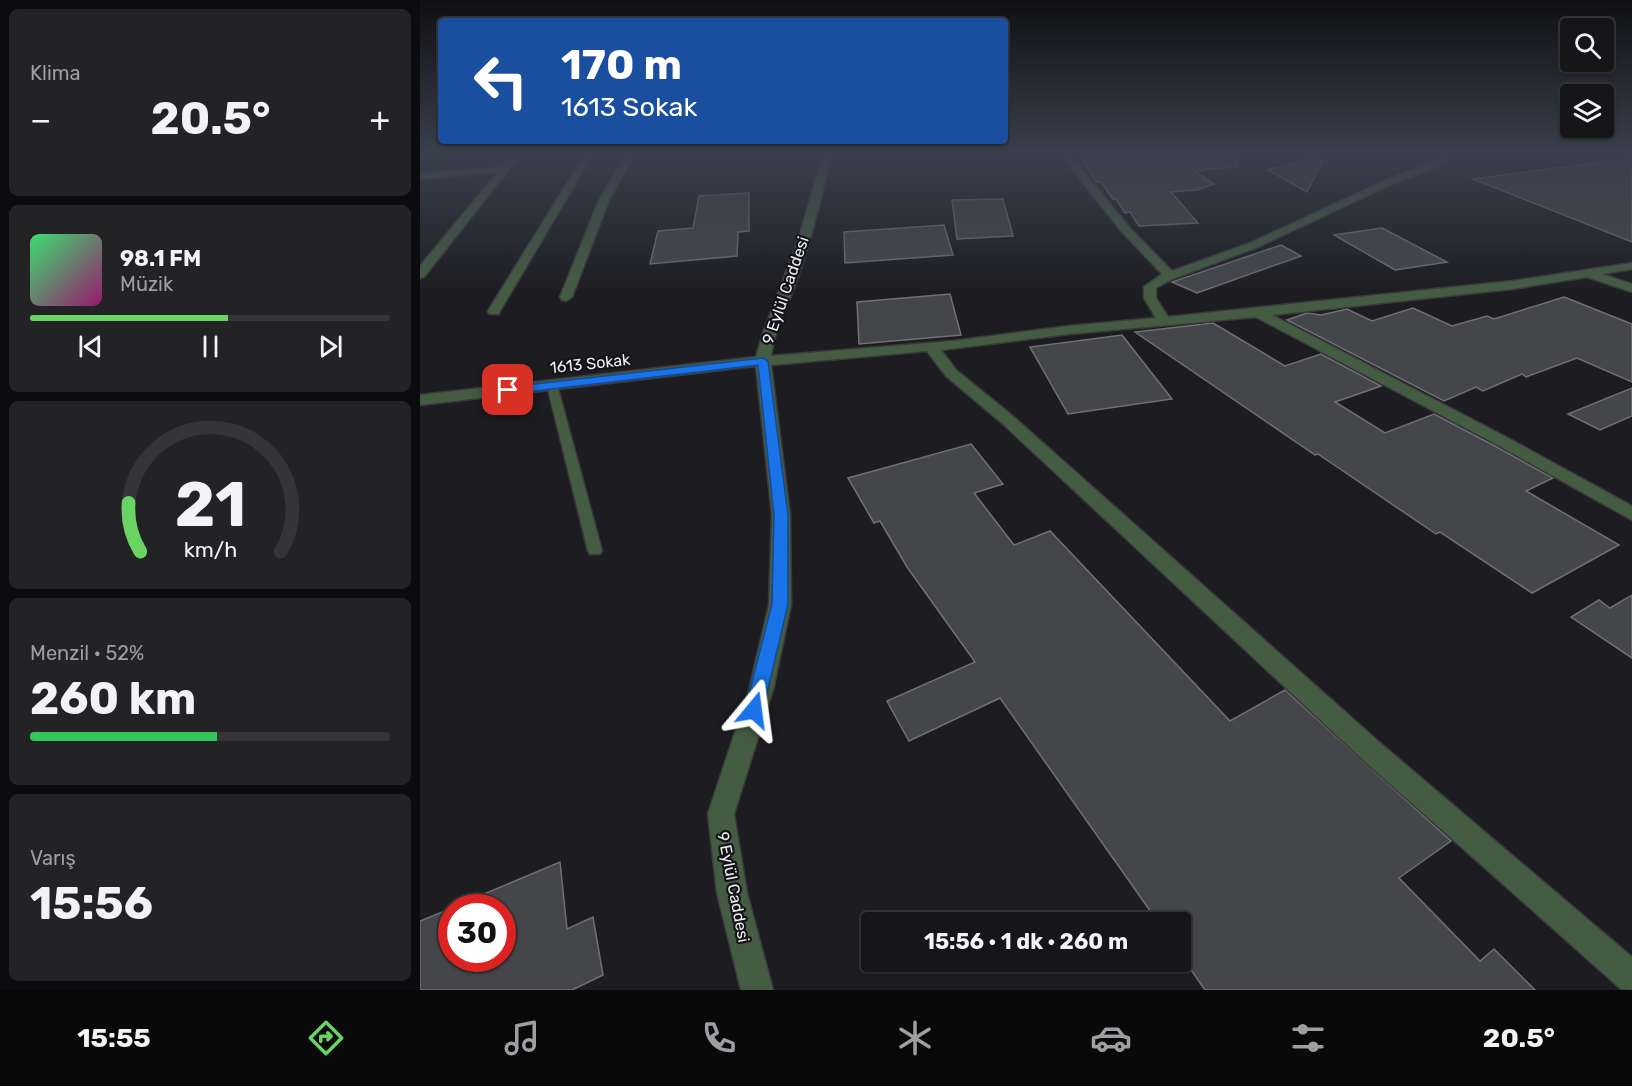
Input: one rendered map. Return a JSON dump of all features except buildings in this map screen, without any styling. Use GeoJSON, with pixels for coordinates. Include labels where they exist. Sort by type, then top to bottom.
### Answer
{"type":"FeatureCollection","features":[{"type":"Feature","properties":{"kind":"street"},"geometry":{"type":"LineString","coordinates":[[420,274],[480,200]]}},
{"type":"Feature","properties":{"kind":"street"},"geometry":{"type":"LineString","coordinates":[[494,310],[561,200]]}},
{"type":"Feature","properties":{"kind":"street"},"geometry":{"type":"LineString","coordinates":[[566,297],[604,200]]}},
{"type":"Feature","properties":{"kind":"street","name":"9 Eylül Caddesi"},"geometry":{"type":"LineString","coordinates":[[757,990],[732,893],[721,814],[761,690],[780,604],[781,515],[763,361],[771,323],[787,290],[814,200]]}},
{"type":"Feature","properties":{"kind":"street"},"geometry":{"type":"LineString","coordinates":[[1101,200],[1170,276]]}},
{"type":"Feature","properties":{"kind":"street"},"geometry":{"type":"LineString","coordinates":[[1164,322],[1150,298],[1150,287],[1170,276],[1254,245],[1350,200]]}},
{"type":"Feature","properties":{"kind":"street","name":"1613 Sokak"},"geometry":{"type":"LineString","coordinates":[[420,400],[763,361],[931,347],[1512,285],[1632,266]]}},
{"type":"Feature","properties":{"kind":"street"},"geometry":{"type":"LineString","coordinates":[[1588,273],[1632,288]]}},
{"type":"Feature","properties":{"kind":"street"},"geometry":{"type":"LineString","coordinates":[[1258,313],[1500,440],[1632,514]]}},
{"type":"Feature","properties":{"kind":"street"},"geometry":{"type":"LineString","coordinates":[[931,347],[951,373],[1009,421],[1361,742],[1632,978]]}},
{"type":"Feature","properties":{"kind":"lane"},"geometry":{"type":"LineString","coordinates":[[552,385],[595,551]]}},
{"type":"Feature","properties":{"kind":"route"},"geometry":{"type":"LineString","coordinates":[[508,390],[763,361],[781,515],[780,604],[761,690],[754,710]]}}]}
